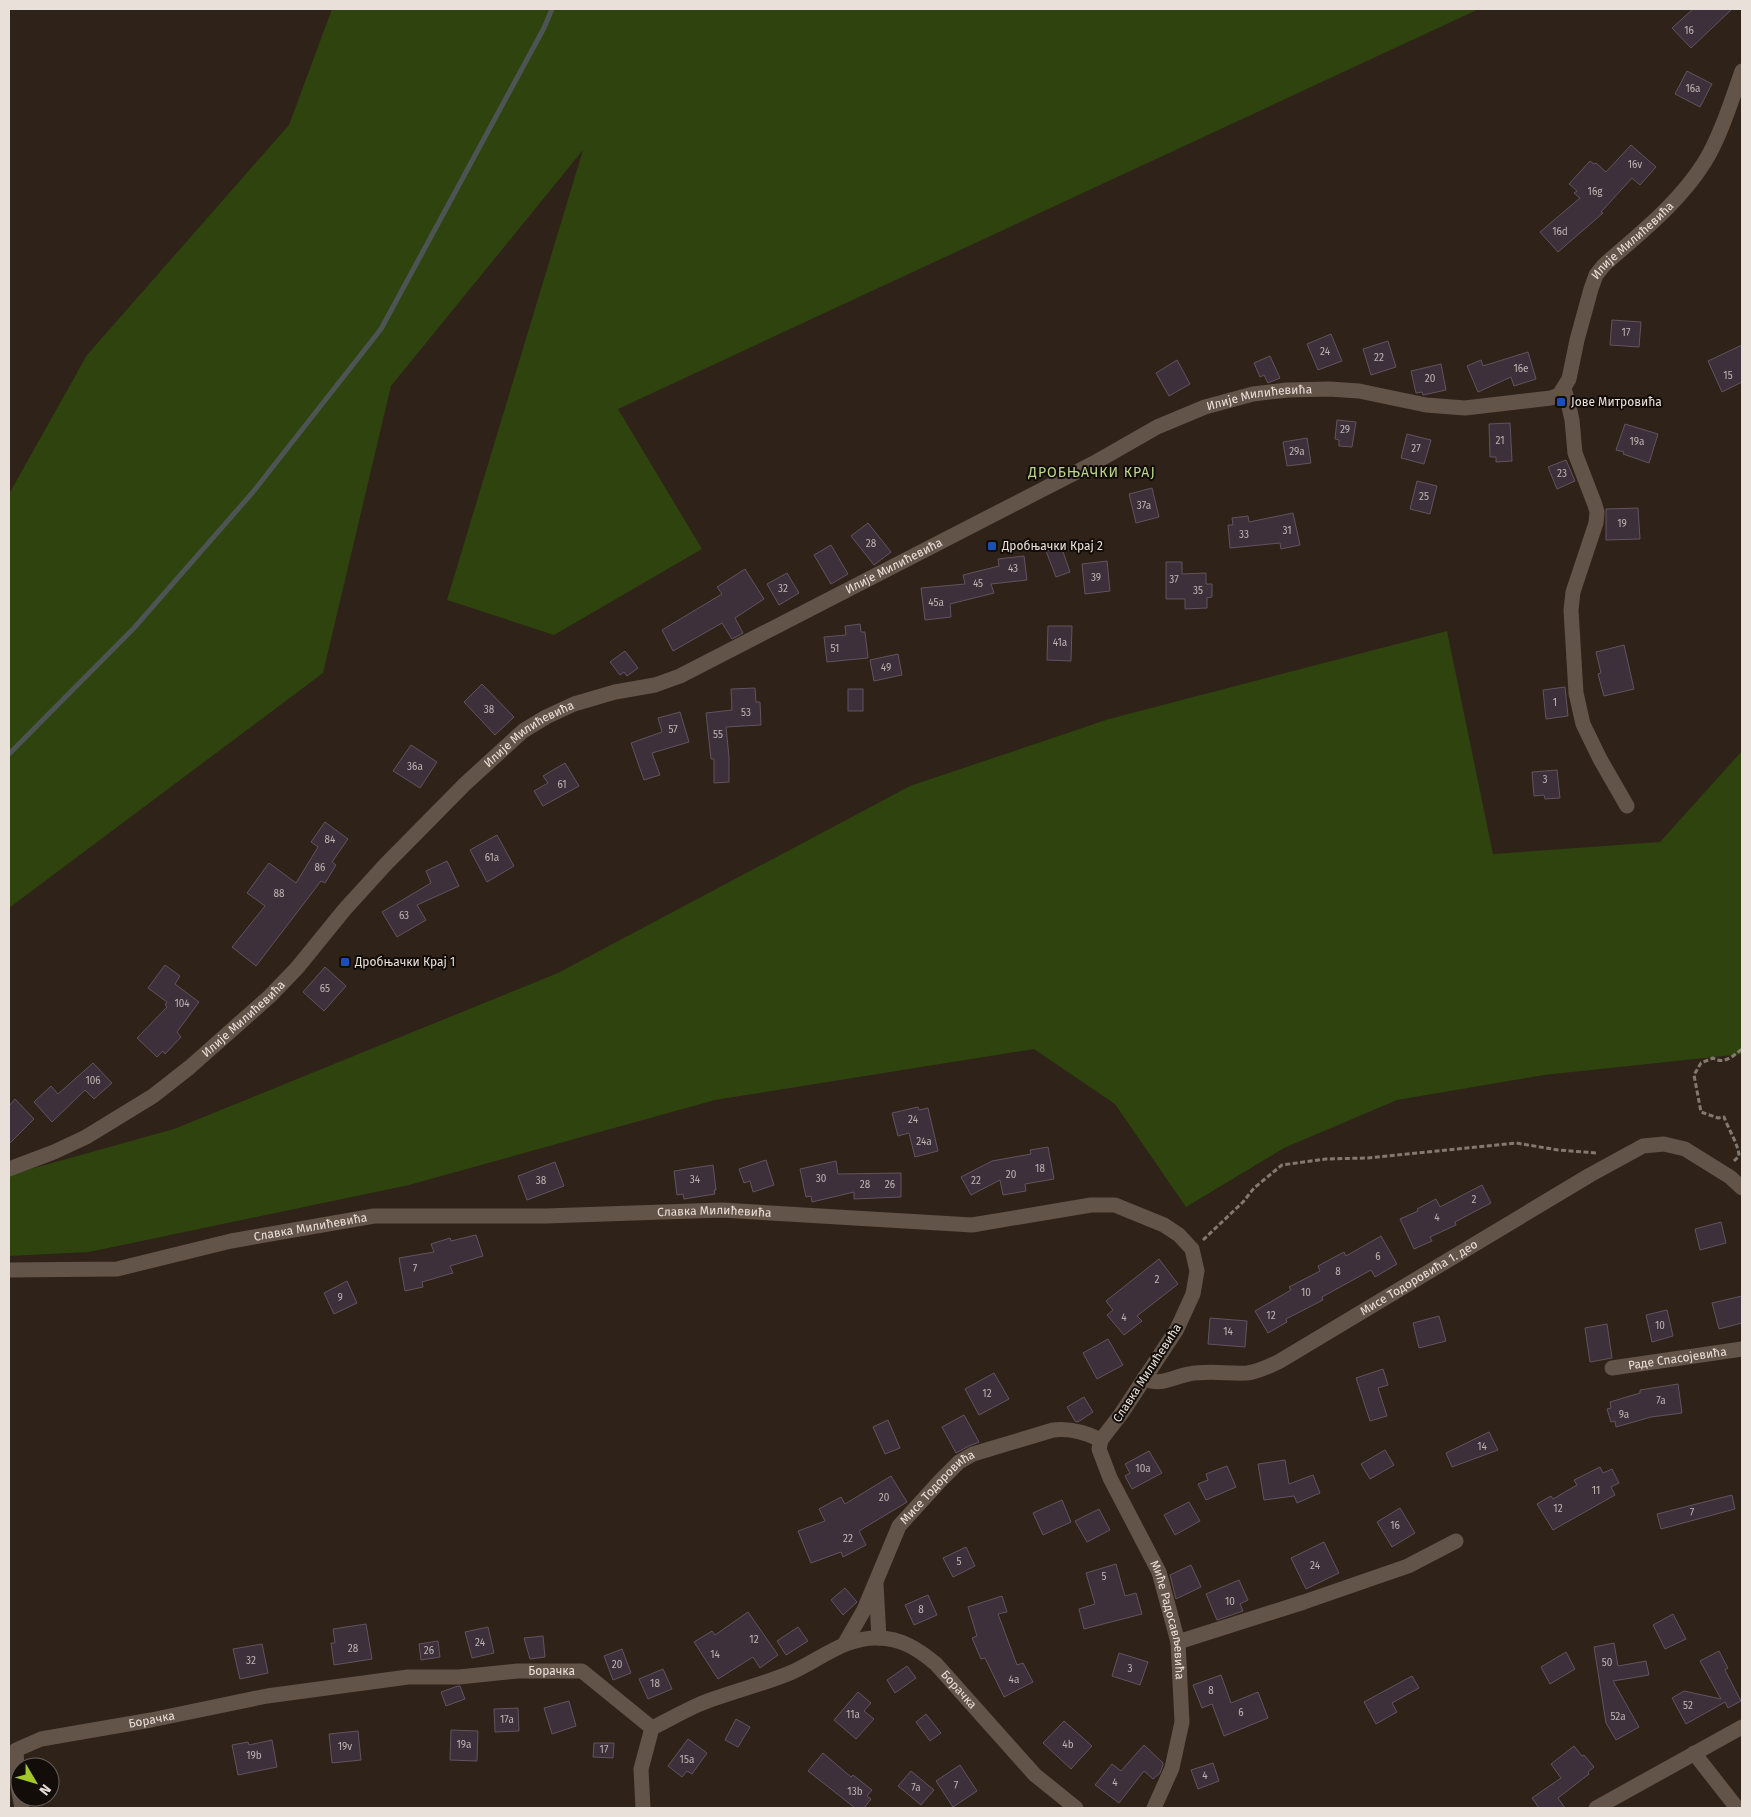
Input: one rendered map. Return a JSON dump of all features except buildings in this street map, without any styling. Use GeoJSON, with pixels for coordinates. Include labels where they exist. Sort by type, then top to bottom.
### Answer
{"type":"FeatureCollection","features":[{"type":"Feature","properties":{"kind":"street","name":"Илије Милићевића"},"geometry":{"type":"LineString","coordinates":[[9,1169],[86,1138],[153,1096],[190,1067],[270,996],[297,968],[345,909],[386,864],[465,784],[522,731],[546,716],[574,704],[615,692],[655,685],[680,676],[1094,463],[1157,427],[1205,407],[1253,394],[1287,390],[1329,389],[1359,391],[1426,405],[1465,408],[1551,398],[1558,395],[1564,389],[1569,379],[1581,324],[1596,276],[1604,265],[1667,209],[1685,190],[1705,162],[1742,70]]}},
{"type":"Feature","properties":{"kind":"street"},"geometry":{"type":"LineString","coordinates":[[1564,389],[1572,420],[1575,453],[1597,512],[1596,524],[1573,592],[1571,610],[1576,693],[1583,724],[1600,759],[1627,806]]}},
{"type":"Feature","properties":{"kind":"street","name":"Мисе Тодоровића 1. део"},"geometry":{"type":"LineString","coordinates":[[1144,1378],[1152,1382],[1161,1383],[1188,1374],[1248,1373],[1280,1361],[1590,1175],[1643,1146],[1664,1144],[1685,1150],[1726,1175]]}},
{"type":"Feature","properties":{"kind":"street"},"geometry":{"type":"LineString","coordinates":[[1726,1175],[1742,1188]]}},
{"type":"Feature","properties":{"kind":"street","name":"Славка Милићевића"},"geometry":{"type":"LineString","coordinates":[[9,1270],[117,1269],[230,1241],[374,1216],[546,1216],[722,1210],[972,1225],[1091,1205],[1116,1205],[1164,1225],[1179,1235],[1192,1249],[1197,1271],[1194,1294],[1177,1329],[1121,1414],[1101,1440]]}},
{"type":"Feature","properties":{"kind":"street","name":"Раде Спасојевића"},"geometry":{"type":"LineString","coordinates":[[1612,1368],[1742,1349]]}},
{"type":"Feature","properties":{"kind":"street","name":"Мисе Тодоровића"},"geometry":{"type":"LineString","coordinates":[[845,1643],[864,1610],[899,1526],[940,1480],[959,1462],[973,1454],[1052,1430],[1065,1428],[1077,1430],[1101,1440]]}},
{"type":"Feature","properties":{"kind":"street","name":"Миће Радосављевића"},"geometry":{"type":"LineString","coordinates":[[1101,1440],[1100,1455],[1110,1478],[1159,1572],[1178,1642],[1182,1722],[1172,1768],[1154,1808]]}},
{"type":"Feature","properties":{"kind":"street"},"geometry":{"type":"LineString","coordinates":[[1178,1642],[1304,1602],[1408,1566],[1456,1541]]}},
{"type":"Feature","properties":{"kind":"street"},"geometry":{"type":"LineString","coordinates":[[876,1580],[879,1638]]}},
{"type":"Feature","properties":{"kind":"street","name":"Борачка"},"geometry":{"type":"LineString","coordinates":[[22,1808],[18,1787],[16,1750],[41,1739],[151,1720],[267,1696],[408,1677],[459,1677],[518,1671],[582,1671],[652,1728],[699,1704],[791,1672],[845,1643],[879,1638],[902,1641],[919,1650],[936,1664],[1028,1768],[1076,1808]]}},
{"type":"Feature","properties":{"kind":"street"},"geometry":{"type":"LineString","coordinates":[[1596,1808],[1742,1727]]}},
{"type":"Feature","properties":{"kind":"street"},"geometry":{"type":"LineString","coordinates":[[643,1808],[641,1769],[652,1728]]}},
{"type":"Feature","properties":{"kind":"street"},"geometry":{"type":"LineString","coordinates":[[1694,1753],[1737,1808]]}},
{"type":"Feature","properties":{"kind":"path"},"geometry":{"type":"LineString","coordinates":[[1726,1175],[1730,1166],[1739,1156],[1739,1148],[1731,1135],[1724,1117],[1718,1118],[1701,1112],[1694,1075],[1701,1063],[1713,1058],[1716,1060],[1728,1059],[1742,1049]]}},
{"type":"Feature","properties":{"kind":"path"},"geometry":{"type":"LineString","coordinates":[[1192,1249],[1226,1219],[1254,1188],[1282,1165],[1326,1159],[1368,1158],[1516,1143],[1558,1150],[1625,1156]]}},
{"type":"Feature","properties":{"kind":"green space"},"geometry":{"type":"Polygon","coordinates":[[[332,9],[1479,9],[618,409],[702,549],[554,635],[447,600],[583,150],[391,386],[323,673],[9,908],[9,494],[87,355],[289,125],[332,9]]]}},
{"type":"Feature","properties":{"kind":"green space"},"geometry":{"type":"Polygon","coordinates":[[[1447,631],[1493,854],[1660,842],[1742,751],[1742,1054],[1544,1075],[1397,1100],[1284,1148],[1186,1207],[1115,1104],[1034,1049],[715,1100],[409,1185],[89,1252],[9,1256],[9,1175],[174,1129],[558,973],[910,786],[1109,719],[1447,631]]]}},
{"type":"Feature","properties":{"kind":"waterway"},"geometry":{"type":"LineString","coordinates":[[9,754],[134,628],[253,492],[381,329],[544,28],[552,9]]}},
{"type":"Feature","properties":{"kind":"place","name":"Јове Митровића"},"geometry":{"type":"Point","coordinates":[1561,402]}},
{"type":"Feature","properties":{"kind":"place","name":"Дробњачки Крај 2"},"geometry":{"type":"Point","coordinates":[992,546]}},
{"type":"Feature","properties":{"kind":"place","name":"Дробњачки Крај 1"},"geometry":{"type":"Point","coordinates":[345,962]}},
{"type":"Feature","properties":{"kind":"district","name":"ДРОБЊАЧКИ КРАЈ"},"geometry":{"type":"Point","coordinates":[1092,472]}}]}
